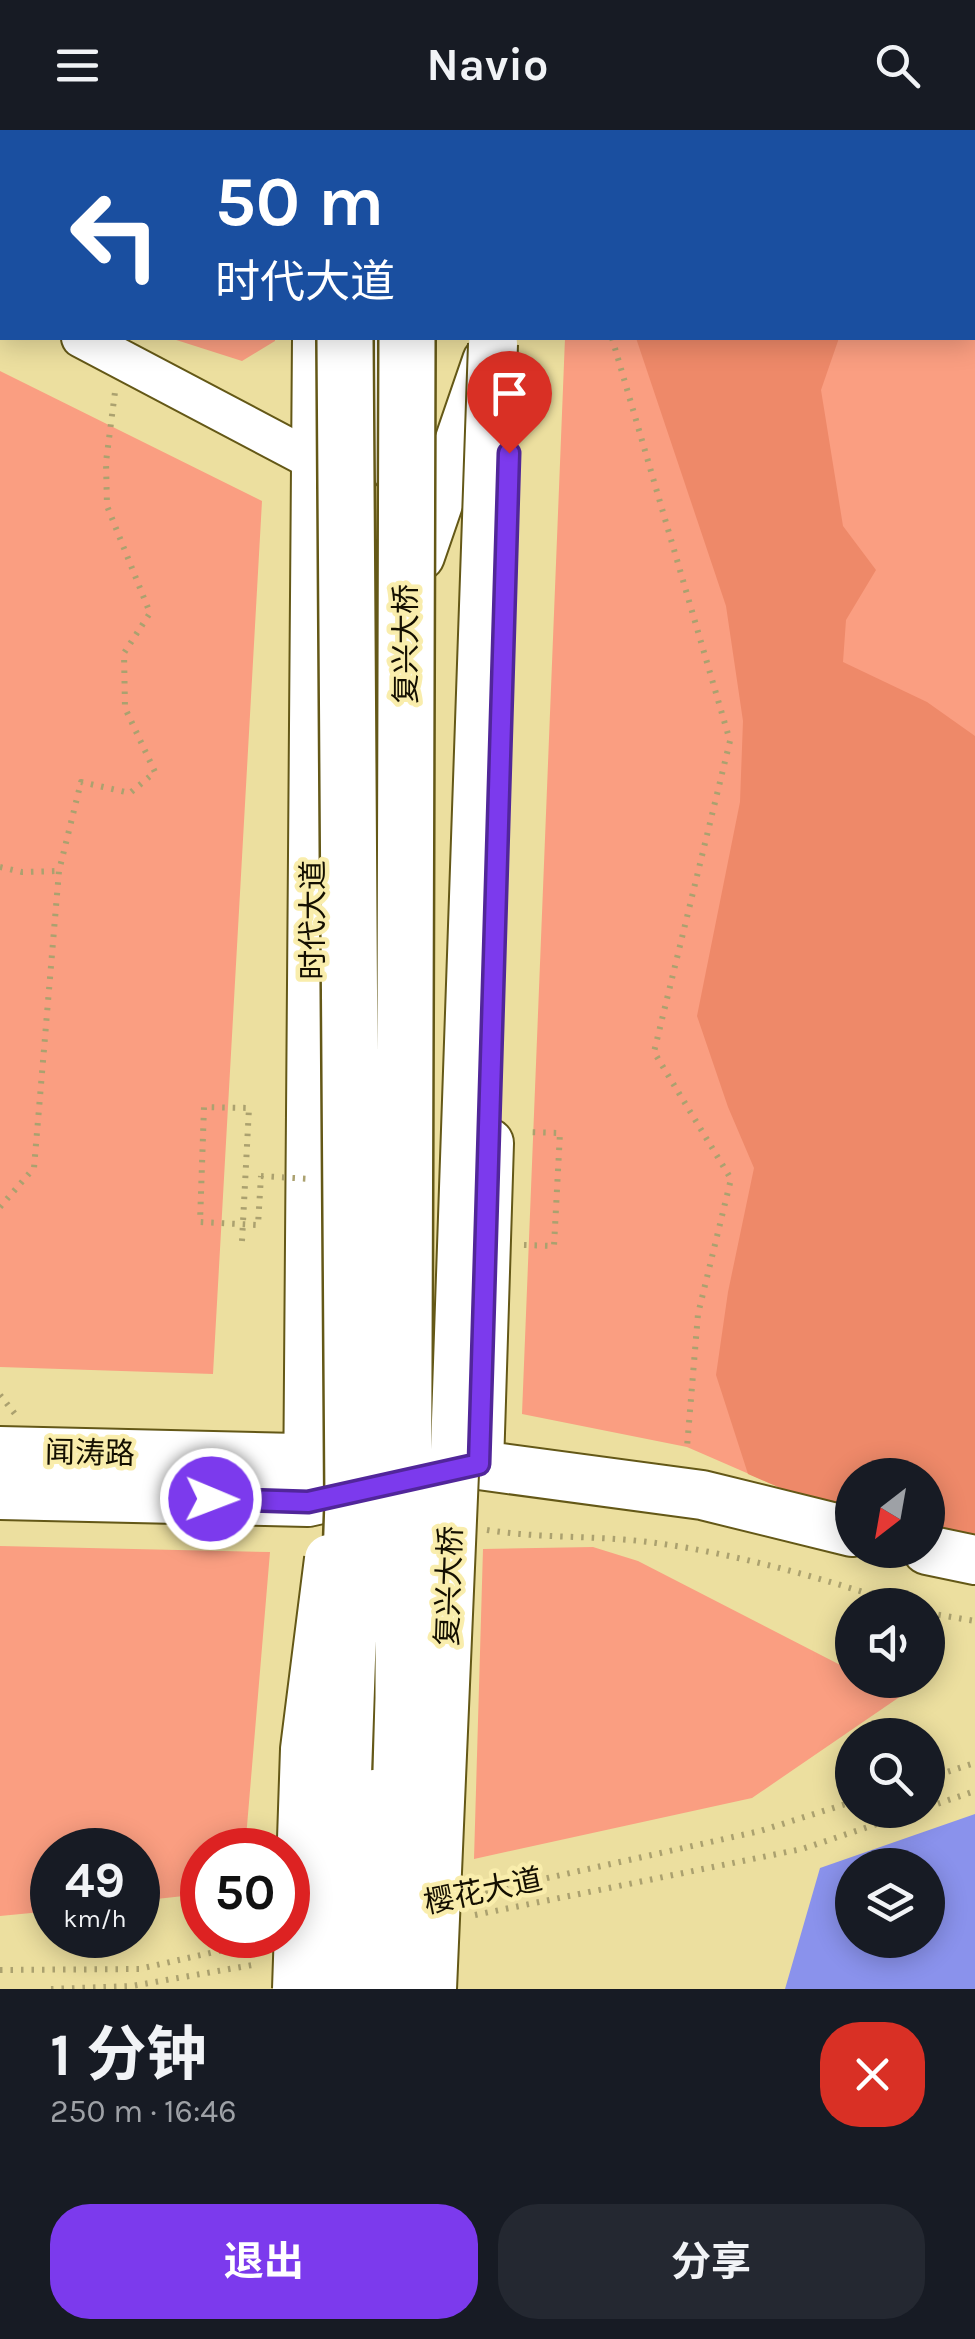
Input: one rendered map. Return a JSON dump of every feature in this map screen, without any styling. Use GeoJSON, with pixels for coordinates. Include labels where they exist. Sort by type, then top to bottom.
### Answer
{"type":"FeatureCollection","features":[{"type":"Feature","properties":{"kind":"highway","name":"复兴大桥"},"geometry":{"type":"LineString","coordinates":[[336,1989],[353,1502],[369,342]]}},
{"type":"Feature","properties":{"kind":"highway","name":"复兴大桥"},"geometry":{"type":"LineString","coordinates":[[369,342],[403,1698],[395,1989]]}},
{"type":"Feature","properties":{"kind":"main road","name":"时代大道"},"geometry":{"type":"LineString","coordinates":[[308,1480],[317,340]]}},
{"type":"Feature","properties":{"kind":"main road"},"geometry":{"type":"LineString","coordinates":[[420,556],[500,340]]}},
{"type":"Feature","properties":{"kind":"main road"},"geometry":{"type":"LineString","coordinates":[[479,1464],[500,340]]}},
{"type":"Feature","properties":{"kind":"main road","name":"复兴大桥"},"geometry":{"type":"LineString","coordinates":[[432,1989],[500,340]]}},
{"type":"Feature","properties":{"kind":"main road"},"geometry":{"type":"LineString","coordinates":[[369,342],[420,556]]}},
{"type":"Feature","properties":{"kind":"main road","name":"复兴大桥"},"geometry":{"type":"LineString","coordinates":[[282,1976],[329,1561],[337,1180],[369,342]]}},
{"type":"Feature","properties":{"kind":"main road","name":"复兴大桥"},"geometry":{"type":"LineString","coordinates":[[366,1989],[420,556]]}},
{"type":"Feature","properties":{"kind":"main road","name":"闻涛路"},"geometry":{"type":"LineString","coordinates":[[0,1451],[308,1480]]}},
{"type":"Feature","properties":{"kind":"main road","name":"闻涛路"},"geometry":{"type":"LineString","coordinates":[[0,1495],[308,1480],[479,1464],[702,1495],[835,1528]]}},
{"type":"Feature","properties":{"kind":"main road"},"geometry":{"type":"LineString","coordinates":[[945,1554],[975,1560]]}},
{"type":"Feature","properties":{"kind":"street"},"geometry":{"type":"LineString","coordinates":[[84,340],[316,462]]}},
{"type":"Feature","properties":{"kind":"path"},"geometry":{"type":"LineString","coordinates":[[613,340],[730,741],[654,1052],[731,1179],[698,1314],[687,1447]]}},
{"type":"Feature","properties":{"kind":"path"},"geometry":{"type":"LineString","coordinates":[[0,1207],[34,1168],[59,871],[80,782],[130,794],[155,772],[125,708],[124,653],[150,613],[107,506],[106,462],[120,358]]}},
{"type":"Feature","properties":{"kind":"path"},"geometry":{"type":"LineString","coordinates":[[0,867],[22,872],[59,871]]}},
{"type":"Feature","properties":{"kind":"path"},"geometry":{"type":"LineString","coordinates":[[242,1241],[242,1222],[249,1108],[204,1107],[200,1222],[238,1224],[258,1225],[260,1176],[337,1180]]}},
{"type":"Feature","properties":{"kind":"path"},"geometry":{"type":"LineString","coordinates":[[523,1132],[560,1133],[554,1246]]}},
{"type":"Feature","properties":{"kind":"path"},"geometry":{"type":"LineString","coordinates":[[521,1260],[522,1242]]}},
{"type":"Feature","properties":{"kind":"path"},"geometry":{"type":"LineString","coordinates":[[472,1528],[527,1536],[656,1543],[853,1588]]}},
{"type":"Feature","properties":{"kind":"path"},"geometry":{"type":"LineString","coordinates":[[945,1616],[975,1621]]}},
{"type":"Feature","properties":{"kind":"path"},"geometry":{"type":"LineString","coordinates":[[945,1773],[975,1763]]}},
{"type":"Feature","properties":{"kind":"path"},"geometry":{"type":"LineString","coordinates":[[945,1801],[975,1791]]}},
{"type":"Feature","properties":{"kind":"path"},"geometry":{"type":"LineString","coordinates":[[760,1832],[835,1808]]}},
{"type":"Feature","properties":{"kind":"path","name":"樱花大道"},"geometry":{"type":"LineString","coordinates":[[463,1917],[802,1849],[865,1828]]}},
{"type":"Feature","properties":{"kind":"path"},"geometry":{"type":"LineString","coordinates":[[51,1989],[282,1976]]}},
{"type":"Feature","properties":{"kind":"shaded area"},"geometry":{"type":"Polygon","coordinates":[[[176,340],[275,340],[242,361],[176,340]]]}},
{"type":"Feature","properties":{"kind":"shaded area"},"geometry":{"type":"Polygon","coordinates":[[[565,340],[975,340],[975,1572],[945,1558],[945,1458],[835,1458],[835,1512],[687,1447],[522,1414],[565,340]]]}},
{"type":"Feature","properties":{"kind":"shaded area"},"geometry":{"type":"Polygon","coordinates":[[[637,340],[838,340],[821,390],[843,526],[876,570],[846,620],[843,662],[927,702],[975,736],[975,1572],[945,1558],[945,1458],[835,1458],[835,1512],[748,1474],[716,1375],[728,1292],[754,1168],[697,1016],[740,802],[743,721],[726,606],[637,340]]]}},
{"type":"Feature","properties":{"kind":"shaded area"},"geometry":{"type":"Polygon","coordinates":[[[0,371],[262,501],[213,1374],[0,1367],[0,371]]]}},
{"type":"Feature","properties":{"kind":"shaded area"},"geometry":{"type":"Polygon","coordinates":[[[0,1546],[270,1552],[247,1828],[180,1828],[180,1896],[160,1899],[160,1828],[30,1828],[30,1913],[0,1916],[0,1546]]]}},
{"type":"Feature","properties":{"kind":"shaded area"},"geometry":{"type":"Polygon","coordinates":[[[593,1547],[638,1561],[835,1662],[835,1698],[898,1698],[869,1718],[835,1718],[835,1741],[752,1798],[474,1859],[483,1549],[593,1547]]]}},
{"type":"Feature","properties":{"kind":"water"},"geometry":{"type":"Polygon","coordinates":[[[975,1814],[975,1989],[785,1989],[820,1868],[835,1863],[835,1958],[945,1958],[945,1848],[877,1848],[945,1828],[945,1824],[975,1814]]]}},
{"type":"Feature","properties":{"kind":"route"},"geometry":{"type":"LineString","coordinates":[[211,1499],[308,1502],[479,1464],[509,453]]}}]}
